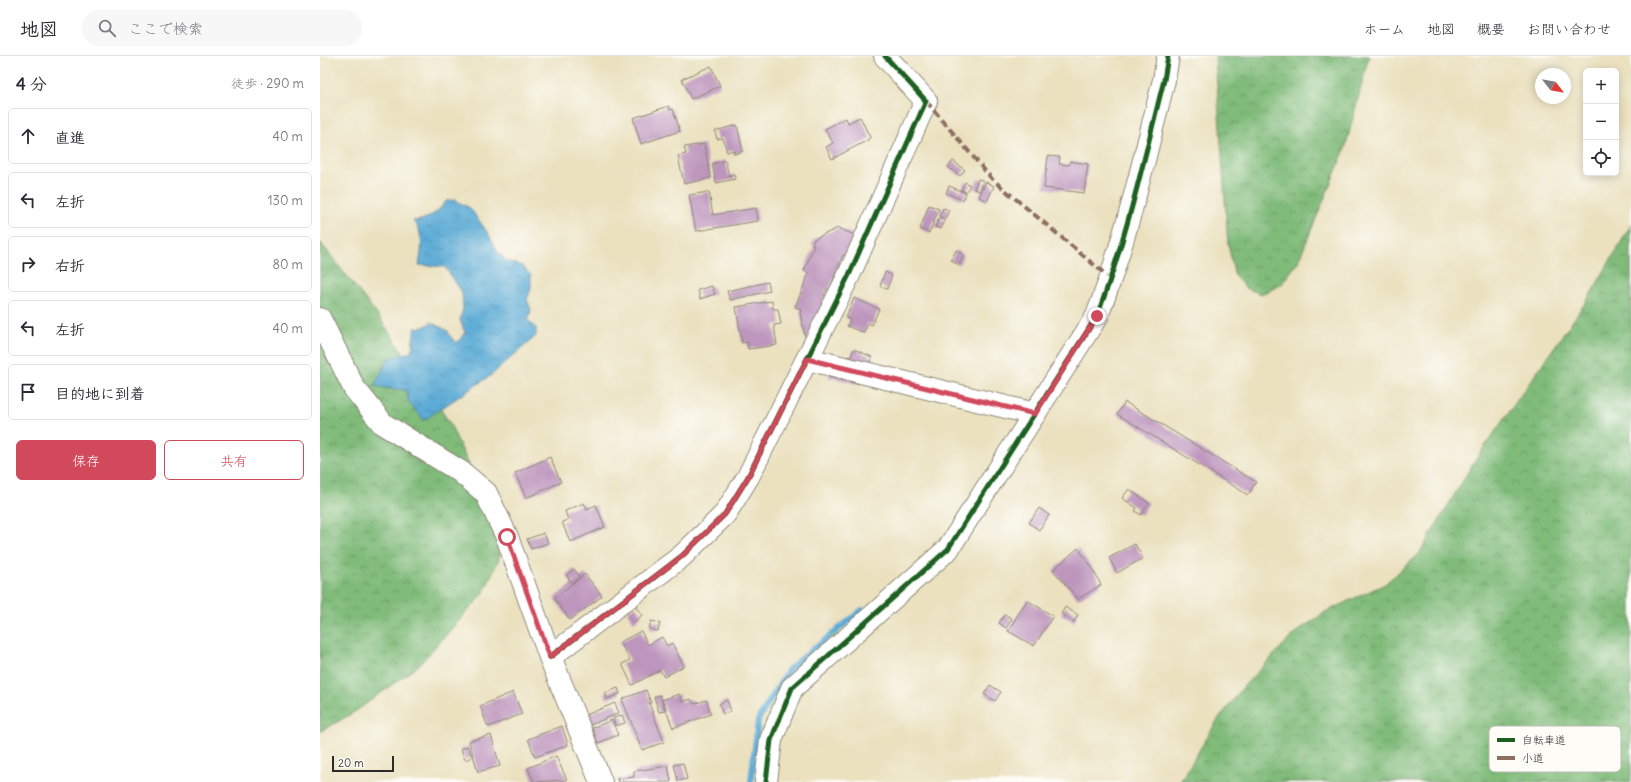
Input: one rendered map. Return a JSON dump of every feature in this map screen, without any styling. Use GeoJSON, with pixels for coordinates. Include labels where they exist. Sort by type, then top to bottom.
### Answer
{"type":"FeatureCollection","features":[{"type":"Feature","properties":{"kind":"street"},"geometry":{"type":"LineString","coordinates":[[550,657],[682,556],[725,514],[748,477],[849,275],[926,101],[885,56]]}},
{"type":"Feature","properties":{"kind":"street"},"geometry":{"type":"LineString","coordinates":[[766,782],[771,740],[792,688],[948,549],[1097,316],[1111,279],[1128,222],[1160,95],[1168,56]]}},
{"type":"Feature","properties":{"kind":"street"},"geometry":{"type":"LineString","coordinates":[[320,319],[354,388],[383,424],[461,472],[486,493],[507,537],[550,657],[601,782]]}},
{"type":"Feature","properties":{"kind":"street"},"geometry":{"type":"LineString","coordinates":[[807,359],[1035,414]]}},
{"type":"Feature","properties":{"kind":"green space"},"geometry":{"type":"Polygon","coordinates":[[[1215,56],[1369,56],[1345,149],[1298,262],[1281,285],[1261,294],[1246,288],[1235,277],[1228,244],[1215,56]]]}},
{"type":"Feature","properties":{"kind":"green space"},"geometry":{"type":"Polygon","coordinates":[[[1631,225],[1631,782],[1180,782],[1217,721],[1244,686],[1295,633],[1327,611],[1385,584],[1419,554],[1474,462],[1588,299],[1631,225]]]}},
{"type":"Feature","properties":{"kind":"green space"},"geometry":{"type":"Polygon","coordinates":[[[320,242],[379,317],[449,422],[502,535],[499,559],[483,594],[419,665],[356,711],[320,732],[320,242]]]}},
{"type":"Feature","properties":{"kind":"water"},"geometry":{"type":"Polygon","coordinates":[[[454,200],[470,208],[488,233],[497,251],[506,261],[522,266],[531,275],[531,289],[527,299],[531,310],[528,320],[536,328],[536,336],[490,376],[424,420],[409,403],[406,390],[374,386],[389,358],[411,352],[415,328],[424,327],[431,322],[448,331],[450,336],[457,343],[465,333],[460,320],[463,308],[462,292],[445,267],[419,265],[421,236],[413,221],[427,218],[436,212],[446,201],[454,200]]]}},
{"type":"Feature","properties":{"kind":"building"},"geometry":{"type":"Polygon","coordinates":[[[711,66],[720,86],[691,99],[682,79],[711,66]]]}},
{"type":"Feature","properties":{"kind":"building"},"geometry":{"type":"Polygon","coordinates":[[[669,106],[670,110],[673,109],[680,131],[641,144],[633,118],[669,106]]]}},
{"type":"Feature","properties":{"kind":"building"},"geometry":{"type":"Polygon","coordinates":[[[860,117],[870,137],[868,140],[832,159],[826,147],[833,143],[825,129],[846,118],[848,123],[860,117]]]}},
{"type":"Feature","properties":{"kind":"building"},"geometry":{"type":"Polygon","coordinates":[[[737,125],[743,151],[734,154],[734,150],[727,152],[723,138],[717,139],[715,131],[737,125]]]}},
{"type":"Feature","properties":{"kind":"building"},"geometry":{"type":"Polygon","coordinates":[[[704,144],[711,178],[684,184],[678,156],[686,154],[684,147],[704,144]]]}},
{"type":"Feature","properties":{"kind":"building"},"geometry":{"type":"Polygon","coordinates":[[[1048,156],[1060,157],[1059,164],[1069,165],[1070,161],[1088,164],[1084,193],[1044,188],[1048,156]]]}},
{"type":"Feature","properties":{"kind":"building"},"geometry":{"type":"Polygon","coordinates":[[[725,160],[729,176],[734,174],[735,179],[716,183],[712,164],[725,160]]]}},
{"type":"Feature","properties":{"kind":"building"},"geometry":{"type":"Polygon","coordinates":[[[953,161],[965,170],[960,176],[948,167],[953,161]]]}},
{"type":"Feature","properties":{"kind":"building"},"geometry":{"type":"Polygon","coordinates":[[[978,179],[984,181],[980,191],[974,189],[978,179]]]}},
{"type":"Feature","properties":{"kind":"building"},"geometry":{"type":"Polygon","coordinates":[[[965,182],[970,185],[966,192],[961,190],[965,182]]]}},
{"type":"Feature","properties":{"kind":"building"},"geometry":{"type":"Polygon","coordinates":[[[986,182],[994,186],[987,201],[979,197],[986,182]]]}},
{"type":"Feature","properties":{"kind":"building"},"geometry":{"type":"Polygon","coordinates":[[[949,186],[966,193],[963,200],[946,193],[949,186]]]}},
{"type":"Feature","properties":{"kind":"building"},"geometry":{"type":"Polygon","coordinates":[[[709,192],[713,215],[756,208],[758,221],[696,231],[689,195],[709,192]]]}},
{"type":"Feature","properties":{"kind":"building"},"geometry":{"type":"Polygon","coordinates":[[[929,205],[939,209],[929,233],[920,229],[929,205]]]}},
{"type":"Feature","properties":{"kind":"building"},"geometry":{"type":"Polygon","coordinates":[[[943,208],[949,210],[945,219],[939,216],[943,208]]]}},
{"type":"Feature","properties":{"kind":"building"},"geometry":{"type":"Polygon","coordinates":[[[939,218],[945,221],[941,229],[935,227],[939,218]]]}},
{"type":"Feature","properties":{"kind":"building"},"geometry":{"type":"Polygon","coordinates":[[[838,228],[855,235],[846,256],[843,255],[829,290],[827,289],[824,295],[827,296],[806,341],[800,313],[801,309],[795,307],[809,273],[804,271],[814,246],[812,245],[814,239],[838,228]]]}},
{"type":"Feature","properties":{"kind":"building"},"geometry":{"type":"Polygon","coordinates":[[[956,250],[964,255],[959,265],[951,260],[956,250]]]}},
{"type":"Feature","properties":{"kind":"building"},"geometry":{"type":"Polygon","coordinates":[[[885,272],[892,275],[887,289],[880,286],[885,272]]]}},
{"type":"Feature","properties":{"kind":"building"},"geometry":{"type":"Polygon","coordinates":[[[768,282],[770,291],[730,300],[727,291],[768,282]]]}},
{"type":"Feature","properties":{"kind":"building"},"geometry":{"type":"Polygon","coordinates":[[[712,286],[715,294],[700,299],[698,290],[712,286]]]}},
{"type":"Feature","properties":{"kind":"building"},"geometry":{"type":"Polygon","coordinates":[[[854,298],[879,309],[872,325],[868,323],[864,333],[847,326],[850,320],[846,318],[854,298]]]}},
{"type":"Feature","properties":{"kind":"building"},"geometry":{"type":"Polygon","coordinates":[[[772,301],[773,309],[778,309],[781,324],[774,325],[777,345],[748,349],[747,342],[742,343],[736,307],[772,301]]]}},
{"type":"Feature","properties":{"kind":"building"},"geometry":{"type":"Polygon","coordinates":[[[854,349],[872,357],[863,378],[862,377],[858,384],[828,377],[834,364],[842,368],[847,356],[850,358],[854,349]]]}},
{"type":"Feature","properties":{"kind":"building"},"geometry":{"type":"Polygon","coordinates":[[[1125,402],[1256,482],[1248,495],[1117,414],[1125,402]]]}},
{"type":"Feature","properties":{"kind":"building"},"geometry":{"type":"Polygon","coordinates":[[[550,457],[561,482],[526,498],[515,473],[550,457]]]}},
{"type":"Feature","properties":{"kind":"building"},"geometry":{"type":"Polygon","coordinates":[[[1129,489],[1149,503],[1141,515],[1135,511],[1137,508],[1122,498],[1129,489]]]}},
{"type":"Feature","properties":{"kind":"building"},"geometry":{"type":"Polygon","coordinates":[[[584,503],[587,509],[596,505],[605,527],[570,542],[562,522],[568,520],[565,511],[584,503]]]}},
{"type":"Feature","properties":{"kind":"building"},"geometry":{"type":"Polygon","coordinates":[[[1039,508],[1049,515],[1039,530],[1029,523],[1039,508]]]}},
{"type":"Feature","properties":{"kind":"building"},"geometry":{"type":"Polygon","coordinates":[[[544,533],[548,543],[531,549],[527,539],[544,533]]]}},
{"type":"Feature","properties":{"kind":"building"},"geometry":{"type":"Polygon","coordinates":[[[1135,544],[1143,558],[1117,573],[1109,558],[1135,544]]]}},
{"type":"Feature","properties":{"kind":"building"},"geometry":{"type":"Polygon","coordinates":[[[1078,548],[1091,566],[1101,585],[1078,599],[1053,570],[1078,548]]]}},
{"type":"Feature","properties":{"kind":"building"},"geometry":{"type":"Polygon","coordinates":[[[574,569],[580,577],[572,583],[566,575],[574,569]]]}},
{"type":"Feature","properties":{"kind":"building"},"geometry":{"type":"Polygon","coordinates":[[[585,574],[602,596],[570,620],[554,598],[585,574]]]}},
{"type":"Feature","properties":{"kind":"building"},"geometry":{"type":"Polygon","coordinates":[[[1027,600],[1053,616],[1034,646],[1008,631],[1027,600]]]}},
{"type":"Feature","properties":{"kind":"building"},"geometry":{"type":"Polygon","coordinates":[[[635,606],[642,615],[634,622],[627,613],[635,606]]]}},
{"type":"Feature","properties":{"kind":"building"},"geometry":{"type":"Polygon","coordinates":[[[1065,607],[1078,615],[1074,622],[1061,614],[1065,607]]]}},
{"type":"Feature","properties":{"kind":"building"},"geometry":{"type":"Polygon","coordinates":[[[1005,614],[1012,619],[1006,628],[999,623],[1005,614]]]}},
{"type":"Feature","properties":{"kind":"building"},"geometry":{"type":"Polygon","coordinates":[[[651,621],[660,623],[658,631],[649,629],[651,621]]]}},
{"type":"Feature","properties":{"kind":"building"},"geometry":{"type":"Polygon","coordinates":[[[641,631],[648,645],[662,637],[667,646],[672,643],[684,666],[664,677],[660,670],[632,685],[622,664],[630,660],[620,642],[641,631]]]}},
{"type":"Feature","properties":{"kind":"building"},"geometry":{"type":"Polygon","coordinates":[[[990,685],[1001,692],[995,701],[984,694],[990,685]]]}},
{"type":"Feature","properties":{"kind":"building"},"geometry":{"type":"Polygon","coordinates":[[[618,688],[620,694],[607,699],[605,693],[618,688]]]}},
{"type":"Feature","properties":{"kind":"building"},"geometry":{"type":"Polygon","coordinates":[[[646,690],[651,703],[649,703],[664,742],[642,750],[622,699],[646,690]]]}},
{"type":"Feature","properties":{"kind":"building"},"geometry":{"type":"Polygon","coordinates":[[[513,692],[522,714],[488,727],[480,706],[513,692]]]}},
{"type":"Feature","properties":{"kind":"building"},"geometry":{"type":"Polygon","coordinates":[[[679,694],[682,702],[691,699],[694,704],[706,700],[711,714],[673,728],[662,700],[679,694]]]}},
{"type":"Feature","properties":{"kind":"building"},"geometry":{"type":"Polygon","coordinates":[[[660,695],[665,711],[659,712],[654,697],[660,695]]]}},
{"type":"Feature","properties":{"kind":"building"},"geometry":{"type":"Polygon","coordinates":[[[727,700],[731,711],[723,714],[719,704],[727,700]]]}},
{"type":"Feature","properties":{"kind":"building"},"geometry":{"type":"Polygon","coordinates":[[[615,703],[619,713],[590,725],[586,715],[615,703]]]}},
{"type":"Feature","properties":{"kind":"building"},"geometry":{"type":"Polygon","coordinates":[[[622,715],[625,723],[616,726],[613,718],[622,715]]]}},
{"type":"Feature","properties":{"kind":"building"},"geometry":{"type":"Polygon","coordinates":[[[612,720],[618,735],[598,743],[592,728],[612,720]]]}},
{"type":"Feature","properties":{"kind":"building"},"geometry":{"type":"Polygon","coordinates":[[[562,726],[568,745],[535,757],[528,739],[562,726]]]}},
{"type":"Feature","properties":{"kind":"building"},"geometry":{"type":"Polygon","coordinates":[[[491,735],[500,766],[478,772],[469,741],[491,735]]]}},
{"type":"Feature","properties":{"kind":"building"},"geometry":{"type":"Polygon","coordinates":[[[468,746],[472,757],[465,760],[461,749],[468,746]]]}},
{"type":"Feature","properties":{"kind":"building"},"geometry":{"type":"Polygon","coordinates":[[[556,756],[567,780],[534,782],[528,768],[556,756]]]}},
{"type":"Feature","properties":{"kind":"building"},"geometry":{"type":"Polygon","coordinates":[[[683,763],[687,779],[678,781],[674,765],[683,763]]]}},
{"type":"Feature","properties":{"kind":"building"},"geometry":{"type":"Polygon","coordinates":[[[668,766],[671,782],[618,782],[617,779],[634,777],[634,771],[668,766]]]}},
{"type":"Feature","properties":{"kind":"waterway"},"geometry":{"type":"LineString","coordinates":[[751,782],[758,720],[789,669],[862,610]]}},
{"type":"Feature","properties":{"kind":"marked path"},"geometry":{"type":"LineString","coordinates":[[926,101],[992,179],[1111,279]]}},
{"type":"Feature","properties":{"kind":"cycle path"},"geometry":{"type":"LineString","coordinates":[[550,657],[682,556],[725,514],[748,477],[849,275],[926,101],[885,56]]}},
{"type":"Feature","properties":{"kind":"cycle path"},"geometry":{"type":"LineString","coordinates":[[766,782],[771,740],[792,688],[948,549],[1097,316],[1126,229],[1164,80],[1168,56]]}},
{"type":"Feature","properties":{"kind":"route"},"geometry":{"type":"LineString","coordinates":[[507,537],[550,657],[682,556],[725,514],[748,477],[807,359],[1035,414],[1097,316]]}}]}
